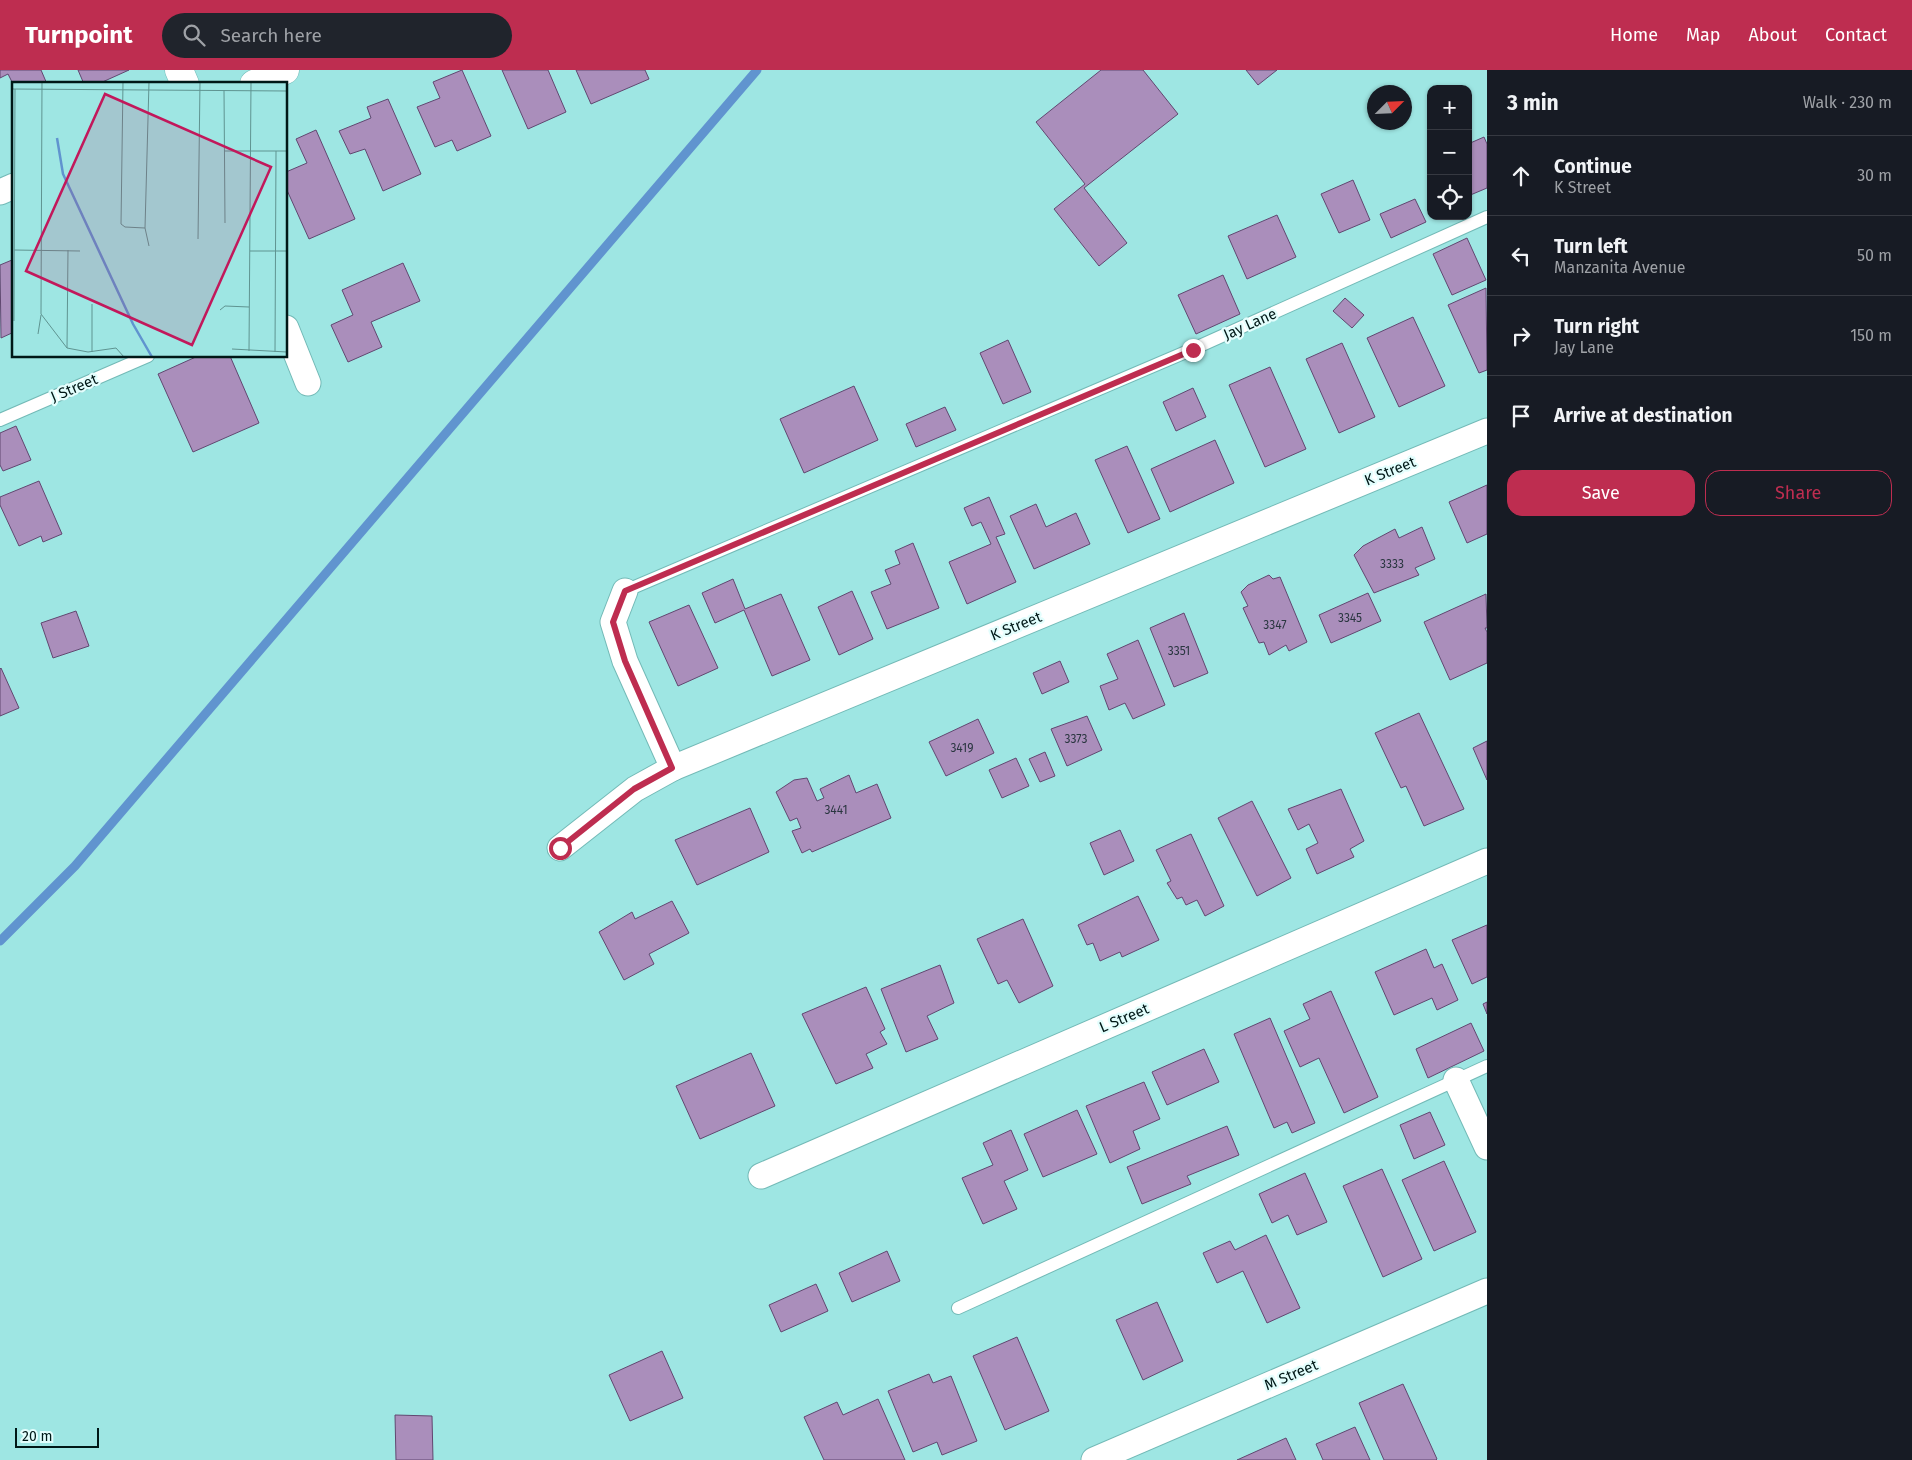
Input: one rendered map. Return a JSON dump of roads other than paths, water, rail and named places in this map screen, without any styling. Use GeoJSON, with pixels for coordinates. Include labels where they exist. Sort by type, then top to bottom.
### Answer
{"type":"FeatureCollection","features":[{"type":"Feature","properties":{"kind":"street"},"geometry":{"type":"LineString","coordinates":[[179,70],[183,82]]}},
{"type":"Feature","properties":{"kind":"street"},"geometry":{"type":"LineString","coordinates":[[258,82],[285,70]]}},
{"type":"Feature","properties":{"kind":"street"},"geometry":{"type":"LineString","coordinates":[[0,192],[12,187]]}},
{"type":"Feature","properties":{"kind":"street"},"geometry":{"type":"LineString","coordinates":[[288,333],[308,383]]}},
{"type":"Feature","properties":{"kind":"street","name":"K Street"},"geometry":{"type":"LineString","coordinates":[[560,848],[634,789],[672,768],[1487,431]]}},
{"type":"Feature","properties":{"kind":"street"},"geometry":{"type":"LineString","coordinates":[[625,591],[613,622],[625,661],[672,768]]}},
{"type":"Feature","properties":{"kind":"street","name":"L Street"},"geometry":{"type":"LineString","coordinates":[[760,1176],[1487,861]]}},
{"type":"Feature","properties":{"kind":"street"},"geometry":{"type":"LineString","coordinates":[[1456,1080],[1487,1147]]}},
{"type":"Feature","properties":{"kind":"street","name":"M Street"},"geometry":{"type":"LineString","coordinates":[[1094,1460],[1487,1291]]}},
{"type":"Feature","properties":{"kind":"lane","name":"Jay Lane"},"geometry":{"type":"LineString","coordinates":[[625,591],[1193,350],[1487,217]]}},
{"type":"Feature","properties":{"kind":"lane","name":"J Street"},"geometry":{"type":"LineString","coordinates":[[0,420],[143,358]]}},
{"type":"Feature","properties":{"kind":"lane"},"geometry":{"type":"LineString","coordinates":[[958,1308],[1487,1066]]}},
{"type":"Feature","properties":{"kind":"waterway"},"geometry":{"type":"LineString","coordinates":[[0,941],[75,866],[757,70]]}}]}
